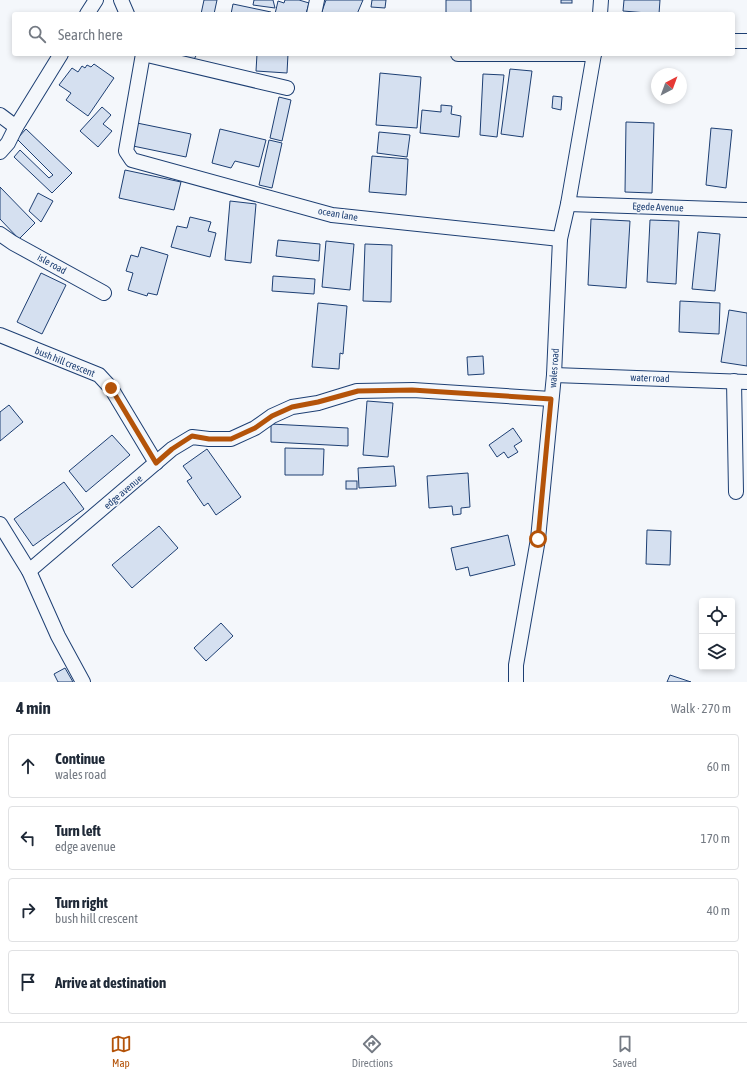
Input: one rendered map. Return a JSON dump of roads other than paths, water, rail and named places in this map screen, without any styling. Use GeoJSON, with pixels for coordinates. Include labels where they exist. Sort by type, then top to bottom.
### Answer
{"type":"FeatureCollection","features":[{"type":"Feature","properties":{"kind":"street"},"geometry":{"type":"LineString","coordinates":[[88,12],[96,0]]}},
{"type":"Feature","properties":{"kind":"street"},"geometry":{"type":"LineString","coordinates":[[121,0],[126,12]]}},
{"type":"Feature","properties":{"kind":"street"},"geometry":{"type":"LineString","coordinates":[[314,12],[317,0]]}},
{"type":"Feature","properties":{"kind":"street"},"geometry":{"type":"LineString","coordinates":[[600,12],[601,0]]}},
{"type":"Feature","properties":{"kind":"street"},"geometry":{"type":"LineString","coordinates":[[735,40],[747,41]]}},
{"type":"Feature","properties":{"kind":"street"},"geometry":{"type":"LineString","coordinates":[[0,152],[8,143],[16,127],[61,56]]}},
{"type":"Feature","properties":{"kind":"street","name":"ocean lane"},"geometry":{"type":"LineString","coordinates":[[143,56],[126,151],[132,160],[332,215],[560,239]]}},
{"type":"Feature","properties":{"kind":"street"},"geometry":{"type":"LineString","coordinates":[[151,56],[287,88]]}},
{"type":"Feature","properties":{"kind":"street","name":"wales road"},"geometry":{"type":"LineString","coordinates":[[516,682],[516,665],[538,539],[554,375],[560,239],[568,204],[594,56]]}},
{"type":"Feature","properties":{"kind":"street"},"geometry":{"type":"LineString","coordinates":[[0,115],[16,127]]}},
{"type":"Feature","properties":{"kind":"street","name":"Egede Avenue"},"geometry":{"type":"LineString","coordinates":[[568,204],[747,210]]}},
{"type":"Feature","properties":{"kind":"street","name":"isle road"},"geometry":{"type":"LineString","coordinates":[[0,234],[13,243],[104,293]]}},
{"type":"Feature","properties":{"kind":"street","name":"bush hill crescent"},"geometry":{"type":"LineString","coordinates":[[0,335],[98,375],[111,388],[156,463]]}},
{"type":"Feature","properties":{"kind":"street","name":"water road"},"geometry":{"type":"LineString","coordinates":[[554,375],[741,381]]}},
{"type":"Feature","properties":{"kind":"street"},"geometry":{"type":"LineString","coordinates":[[736,492],[741,381]]}},
{"type":"Feature","properties":{"kind":"street","name":"edge avenue"},"geometry":{"type":"LineString","coordinates":[[29,571],[172,449],[192,436],[209,439],[231,439],[255,428],[272,416],[292,407],[318,402],[358,391],[412,390],[551,399]]}},
{"type":"Feature","properties":{"kind":"street"},"geometry":{"type":"LineString","coordinates":[[0,524],[29,571],[58,636],[83,682]]}}]}
